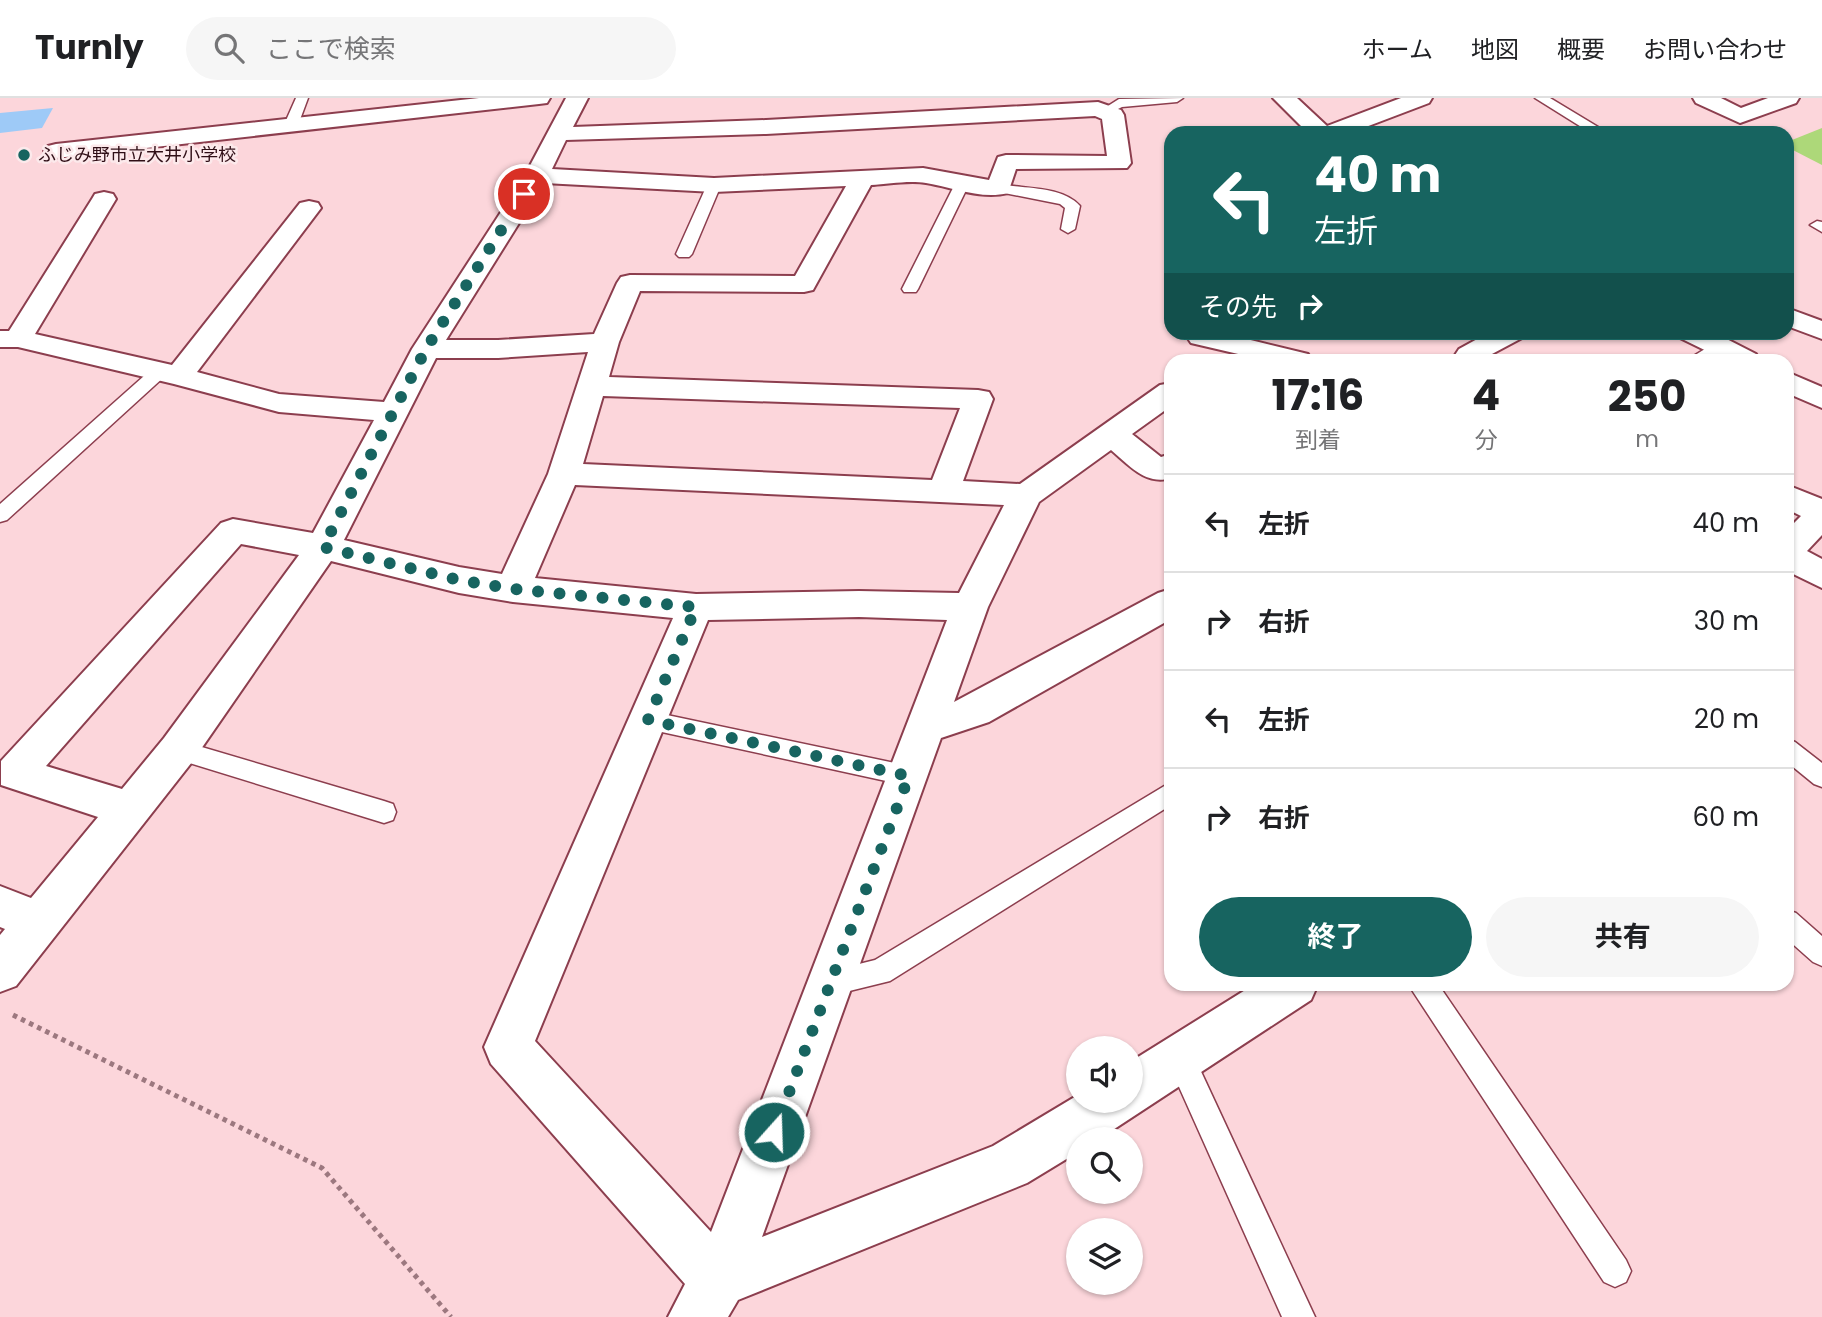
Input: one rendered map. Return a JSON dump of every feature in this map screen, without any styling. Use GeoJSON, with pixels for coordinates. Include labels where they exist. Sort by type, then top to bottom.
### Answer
{"type":"FeatureCollection","features":[{"type":"Feature","properties":{"kind":"street"},"geometry":{"type":"LineString","coordinates":[[56,150],[539,98]]}},
{"type":"Feature","properties":{"kind":"street"},"geometry":{"type":"LineString","coordinates":[[0,971],[19,914],[128,808],[178,750],[323,547],[426,349],[537,175],[577,98]]}},
{"type":"Feature","properties":{"kind":"street"},"geometry":{"type":"LineString","coordinates":[[1284,98],[1314,126]]}},
{"type":"Feature","properties":{"kind":"street"},"geometry":{"type":"LineString","coordinates":[[1704,98],[1740,116],[1788,98]]}},
{"type":"Feature","properties":{"kind":"street"},"geometry":{"type":"LineString","coordinates":[[1347,126],[1408,100]]}},
{"type":"Feature","properties":{"kind":"street"},"geometry":{"type":"LineString","coordinates":[[537,175],[714,185],[923,175],[962,184],[999,188],[1006,162],[1119,163],[1113,115],[1106,111],[989,106],[766,118],[558,134]]}},
{"type":"Feature","properties":{"kind":"street"},"geometry":{"type":"LineString","coordinates":[[764,183],[766,118]]}},
{"type":"Feature","properties":{"kind":"street"},"geometry":{"type":"LineString","coordinates":[[513,589],[564,474],[605,342],[631,283],[804,284],[862,179]]}},
{"type":"Feature","properties":{"kind":"street"},"geometry":{"type":"LineString","coordinates":[[104,200],[9,339],[169,374],[279,403],[393,412]]}},
{"type":"Feature","properties":{"kind":"street"},"geometry":{"type":"LineString","coordinates":[[169,374],[309,208]]}},
{"type":"Feature","properties":{"kind":"street"},"geometry":{"type":"LineString","coordinates":[[1794,319],[1822,331]]}},
{"type":"Feature","properties":{"kind":"street"},"geometry":{"type":"LineString","coordinates":[[1471,354],[1497,340]]}},
{"type":"Feature","properties":{"kind":"street"},"geometry":{"type":"LineString","coordinates":[[426,349],[498,349],[605,342]]}},
{"type":"Feature","properties":{"kind":"street"},"geometry":{"type":"LineString","coordinates":[[1198,343],[1263,354]]}},
{"type":"Feature","properties":{"kind":"street"},"geometry":{"type":"LineString","coordinates":[[1794,385],[1822,399]]}},
{"type":"Feature","properties":{"kind":"street"},"geometry":{"type":"LineString","coordinates":[[592,386],[978,400],[943,490]]}},
{"type":"Feature","properties":{"kind":"street"},"geometry":{"type":"LineString","coordinates":[[707,1299],[909,776],[970,607],[1026,495],[1164,398]]}},
{"type":"Feature","properties":{"kind":"street"},"geometry":{"type":"LineString","coordinates":[[1113,435],[1158,471],[1164,468]]}},
{"type":"Feature","properties":{"kind":"street"},"geometry":{"type":"LineString","coordinates":[[564,474],[1026,495]]}},
{"type":"Feature","properties":{"kind":"street"},"geometry":{"type":"LineString","coordinates":[[1794,500],[1822,514],[1794,544]]}},
{"type":"Feature","properties":{"kind":"street"},"geometry":{"type":"LineString","coordinates":[[128,808],[15,773],[233,531],[323,547],[459,580],[513,589],[696,607],[859,604],[970,607]]}},
{"type":"Feature","properties":{"kind":"street"},"geometry":{"type":"LineString","coordinates":[[1794,557],[1822,575]]}},
{"type":"Feature","properties":{"kind":"street"},"geometry":{"type":"LineString","coordinates":[[926,727],[975,711],[1164,606]]}},
{"type":"Feature","properties":{"kind":"street"},"geometry":{"type":"LineString","coordinates":[[696,607],[508,1047],[707,1299]]}},
{"type":"Feature","properties":{"kind":"street"},"geometry":{"type":"LineString","coordinates":[[1143,1083],[1284,991]]}},
{"type":"Feature","properties":{"kind":"street"},"geometry":{"type":"LineString","coordinates":[[707,1299],[1009,1165],[1095,1113]]}},
{"type":"Feature","properties":{"kind":"lane"},"geometry":{"type":"LineString","coordinates":[[291,125],[302,98]]}},
{"type":"Feature","properties":{"kind":"lane"},"geometry":{"type":"LineString","coordinates":[[1106,111],[1119,103],[1177,98]]}},
{"type":"Feature","properties":{"kind":"lane"},"geometry":{"type":"LineString","coordinates":[[1541,98],[1589,126]]}},
{"type":"Feature","properties":{"kind":"lane"},"geometry":{"type":"LineString","coordinates":[[910,289],[962,184]]}},
{"type":"Feature","properties":{"kind":"lane"},"geometry":{"type":"LineString","coordinates":[[684,254],[714,185]]}},
{"type":"Feature","properties":{"kind":"lane"},"geometry":{"type":"LineString","coordinates":[[999,188],[1020,194],[1062,197],[1073,206],[1068,229]]}},
{"type":"Feature","properties":{"kind":"lane"},"geometry":{"type":"LineString","coordinates":[[0,515],[169,374]]}},
{"type":"Feature","properties":{"kind":"lane"},"geometry":{"type":"LineString","coordinates":[[648,720],[909,776]]}},
{"type":"Feature","properties":{"kind":"lane"},"geometry":{"type":"LineString","coordinates":[[178,750],[384,812]]}},
{"type":"Feature","properties":{"kind":"lane"},"geometry":{"type":"LineString","coordinates":[[1794,755],[1822,777]]}},
{"type":"Feature","properties":{"kind":"lane"},"geometry":{"type":"LineString","coordinates":[[828,983],[880,972],[1164,796]]}},
{"type":"Feature","properties":{"kind":"lane"},"geometry":{"type":"LineString","coordinates":[[1794,928],[1822,953]]}},
{"type":"Feature","properties":{"kind":"lane"},"geometry":{"type":"LineString","coordinates":[[1427,991],[1615,1271]]}},
{"type":"Feature","properties":{"kind":"lane"},"geometry":{"type":"LineString","coordinates":[[1181,1060],[1299,1317]]}},
{"type":"Feature","properties":{"kind":"path"},"geometry":{"type":"LineString","coordinates":[[0,1009],[323,1168],[451,1317]]}},
{"type":"Feature","properties":{"kind":"green space"},"geometry":{"type":"Polygon","coordinates":[[[1822,128],[1822,165],[1794,151],[1794,139],[1822,128]]]}},
{"type":"Feature","properties":{"kind":"water"},"geometry":{"type":"Polygon","coordinates":[[[53,108],[42,128],[0,133],[0,113],[53,108]]]}},
{"type":"Feature","properties":{"kind":"place","name":"ふじみ野市立大井小学校"},"geometry":{"type":"Point","coordinates":[24,155]}},
{"type":"Feature","properties":{"kind":"route"},"geometry":{"type":"LineString","coordinates":[[524,194],[426,349],[323,547],[459,580],[513,589],[696,607],[648,720],[909,776],[828,983],[774,1132]]}}]}
